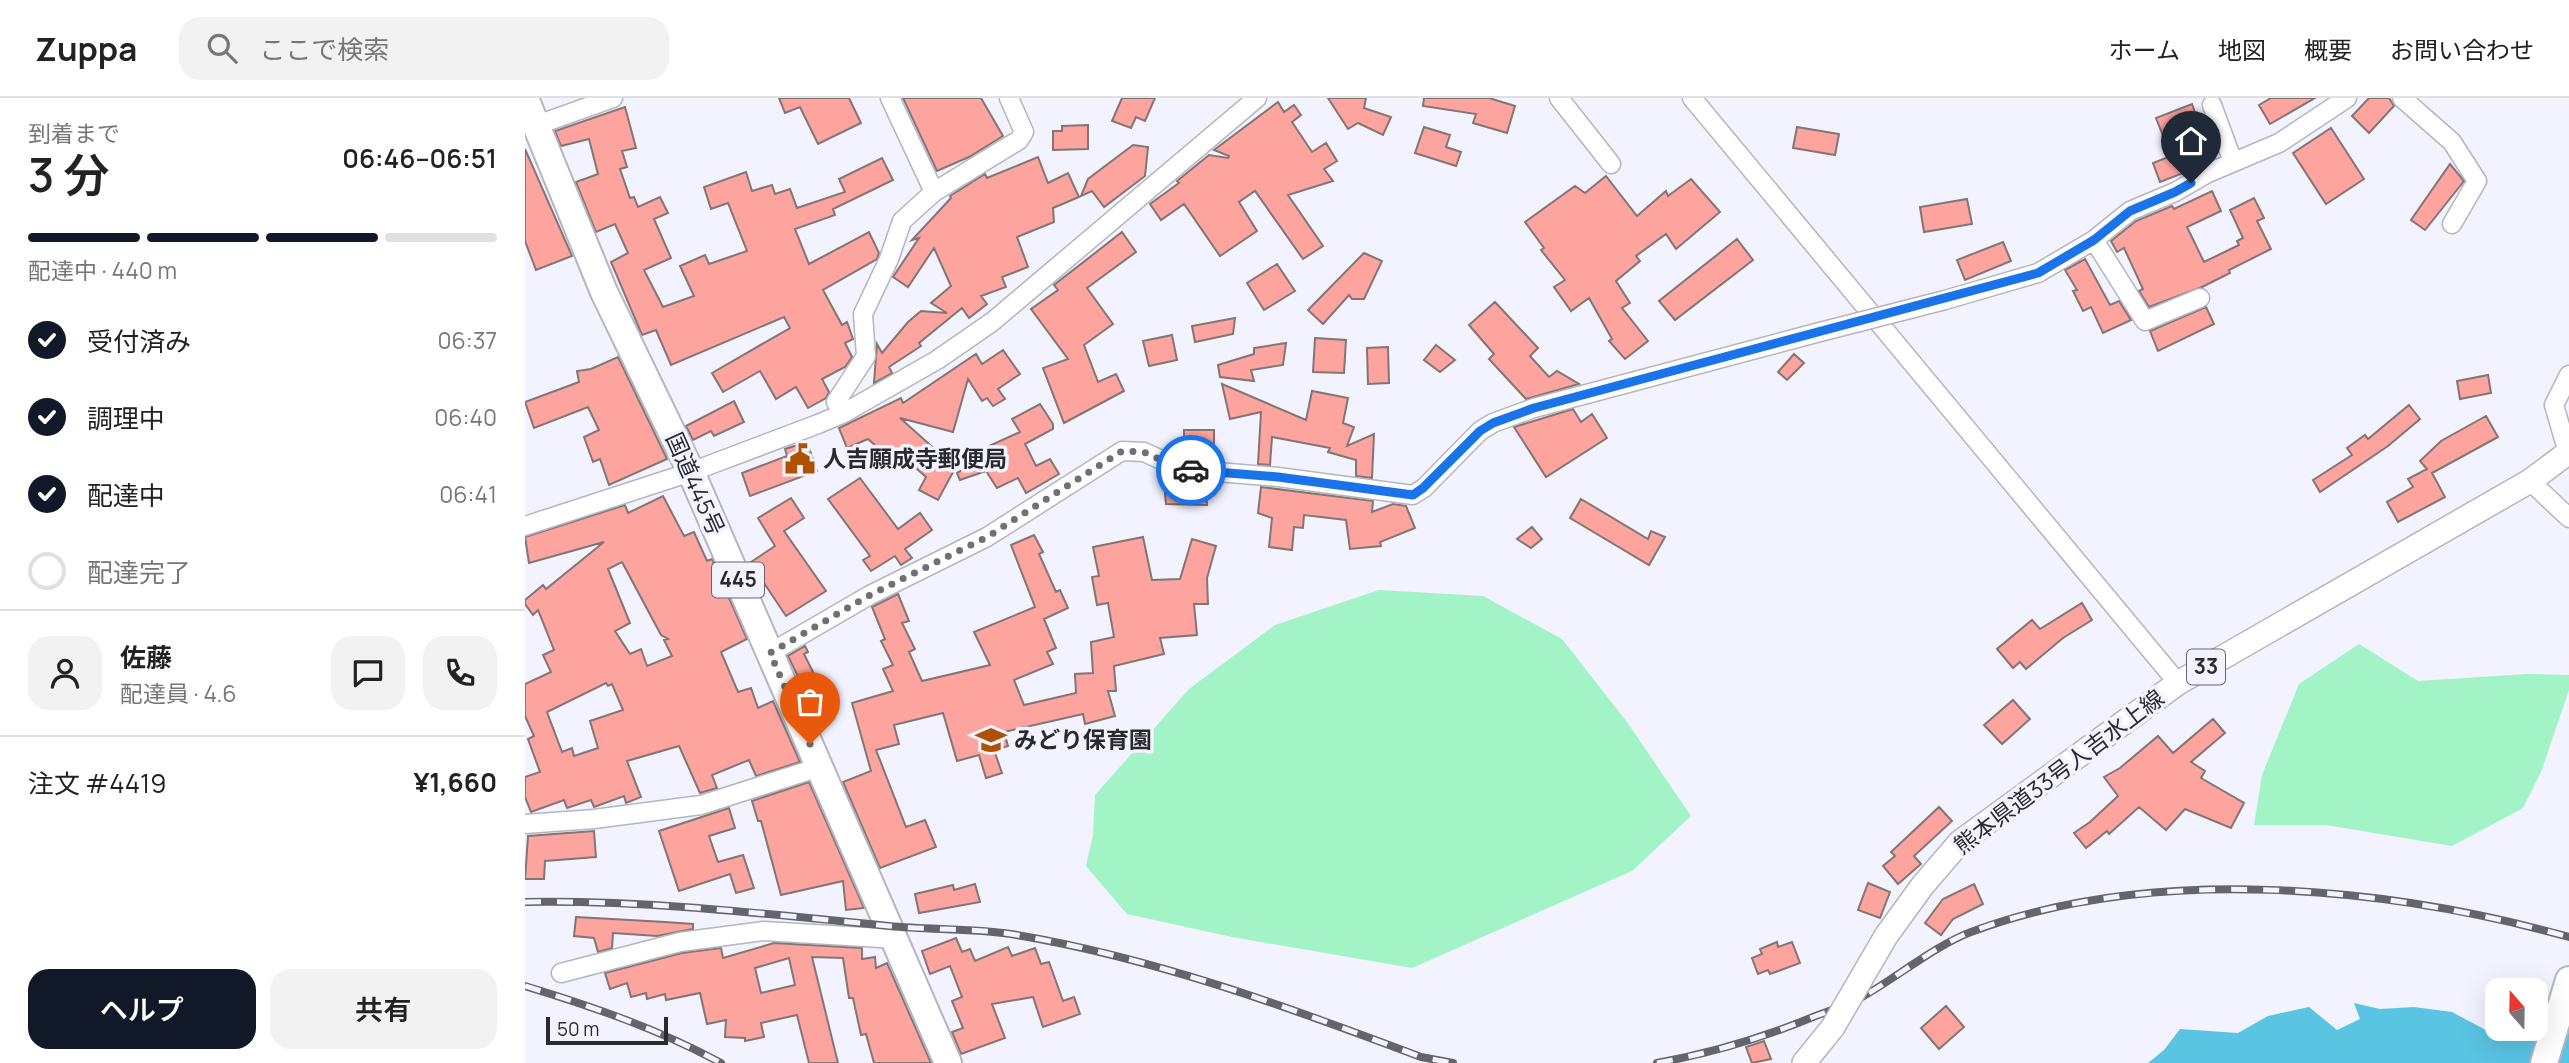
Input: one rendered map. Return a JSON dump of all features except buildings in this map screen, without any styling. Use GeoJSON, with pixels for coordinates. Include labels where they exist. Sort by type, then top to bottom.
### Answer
{"type":"FeatureCollection","features":[{"type":"Feature","properties":{"kind":"highway","name":"国道445号"},"geometry":{"type":"LineString","coordinates":[[525,98],[604,292],[691,472],[897,939],[948,1063]]}},
{"type":"Feature","properties":{"kind":"highway"},"geometry":{"type":"LineString","coordinates":[[2545,1063],[2569,980]]}},
{"type":"Feature","properties":{"kind":"main road","name":"熊本県道33号人吉水上線"},"geometry":{"type":"LineString","coordinates":[[1804,1063],[1832,1027],[1886,936],[1923,885],[1960,842],[2178,683],[2530,481],[2569,453]]}},
{"type":"Feature","properties":{"kind":"street"},"geometry":{"type":"LineString","coordinates":[[537,125],[613,98]]}},
{"type":"Feature","properties":{"kind":"street"},"geometry":{"type":"LineString","coordinates":[[890,98],[934,192]]}},
{"type":"Feature","properties":{"kind":"street"},"geometry":{"type":"LineString","coordinates":[[844,413],[837,402],[866,356],[863,314],[889,259],[902,221],[934,192],[1019,140],[1024,132],[1009,98]]}},
{"type":"Feature","properties":{"kind":"street"},"geometry":{"type":"LineString","coordinates":[[525,526],[691,472],[844,413],[937,360],[992,322],[1257,98]]}},
{"type":"Feature","properties":{"kind":"street"},"geometry":{"type":"LineString","coordinates":[[1559,98],[1611,164]]}},
{"type":"Feature","properties":{"kind":"street"},"geometry":{"type":"LineString","coordinates":[[1692,98],[2178,683]]}},
{"type":"Feature","properties":{"kind":"street"},"geometry":{"type":"LineString","coordinates":[[770,653],[858,601],[987,537],[1122,451],[1144,452],[1181,469],[1278,477],[1413,495],[1480,431],[1493,423],[1534,408],[2038,273],[2094,240],[2130,211],[2175,192],[2208,173],[2279,143],[2347,98]]}},
{"type":"Feature","properties":{"kind":"street"},"geometry":{"type":"LineString","coordinates":[[2402,98],[2452,142],[2477,181],[2452,224]]}},
{"type":"Feature","properties":{"kind":"street"},"geometry":{"type":"LineString","coordinates":[[2212,104],[2233,162]]}},
{"type":"Feature","properties":{"kind":"street"},"geometry":{"type":"LineString","coordinates":[[2094,240],[2145,321],[2200,299]]}},
{"type":"Feature","properties":{"kind":"street"},"geometry":{"type":"LineString","coordinates":[[2569,375],[2554,405],[2569,453]]}},
{"type":"Feature","properties":{"kind":"street"},"geometry":{"type":"LineString","coordinates":[[2530,481],[2569,518]]}},
{"type":"Feature","properties":{"kind":"street"},"geometry":{"type":"LineString","coordinates":[[525,824],[594,819],[701,804],[820,767]]}},
{"type":"Feature","properties":{"kind":"street"},"geometry":{"type":"LineString","coordinates":[[561,973],[680,942],[764,931],[897,939]]}},
{"type":"Feature","properties":{"kind":"green space"},"geometry":{"type":"Polygon","coordinates":[[[1379,590],[1483,596],[1562,639],[1627,722],[1691,816],[1632,871],[1412,968],[1232,937],[1127,914],[1086,866],[1093,835],[1095,795],[1189,689],[1275,625],[1379,590]]]}},
{"type":"Feature","properties":{"kind":"green space"},"geometry":{"type":"Polygon","coordinates":[[[2359,644],[2418,681],[2527,674],[2569,675],[2569,690],[2541,772],[2523,808],[2452,846],[2326,825],[2254,825],[2262,775],[2299,684],[2359,644]]]}},
{"type":"Feature","properties":{"kind":"water"},"geometry":{"type":"Polygon","coordinates":[[[2354,1003],[2380,1009],[2414,1007],[2452,1012],[2485,1030],[2485,1041],[2548,1041],[2548,1034],[2569,1031],[2569,1063],[2148,1063],[2164,1050],[2180,1029],[2238,1033],[2268,1016],[2309,1007],[2337,1030],[2360,1019],[2354,1003]]]}},
{"type":"Feature","properties":{"kind":"railway"},"geometry":{"type":"LineString","coordinates":[[1657,1063],[1697,1055],[1775,1032],[1844,1005],[1862,997],[1944,945],[1971,932],[2041,911],[2115,897],[2191,890],[2269,890],[2347,895],[2498,919],[2569,937]]}},
{"type":"Feature","properties":{"kind":"railway"},"geometry":{"type":"LineString","coordinates":[[525,902],[662,906],[1011,934],[1168,970],[1270,1002],[1421,1057],[1453,1063]]}},
{"type":"Feature","properties":{"kind":"railway"},"geometry":{"type":"LineString","coordinates":[[525,986],[625,1020],[721,1063]]}},
{"type":"Feature","properties":{"kind":"way so far"},"geometry":{"type":"LineString","coordinates":[[810,744],[770,653],[870,595],[987,537],[1122,451],[1144,452],[1181,469],[1191,470]]}},
{"type":"Feature","properties":{"kind":"place","name":"人吉願成寺郵便局"},"geometry":{"type":"Point","coordinates":[800,459]}},
{"type":"Feature","properties":{"kind":"place","name":"みどり保育園"},"geometry":{"type":"Point","coordinates":[991,740]}},
{"type":"Feature","properties":{"kind":"route"},"geometry":{"type":"LineString","coordinates":[[1191,470],[1278,477],[1413,495],[1480,431],[1493,423],[1534,408],[2038,273],[2094,240],[2130,211],[2191,183]]}}]}
